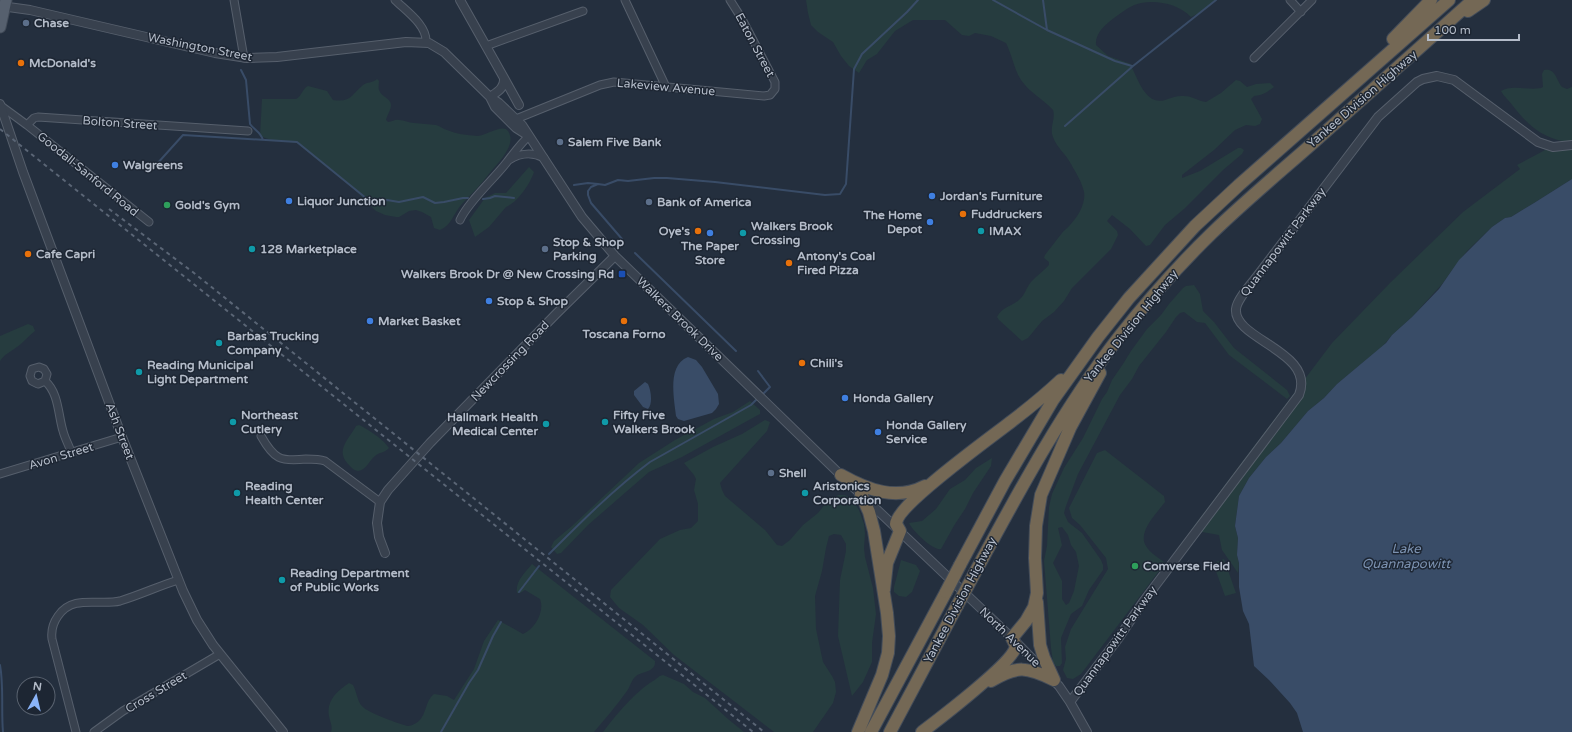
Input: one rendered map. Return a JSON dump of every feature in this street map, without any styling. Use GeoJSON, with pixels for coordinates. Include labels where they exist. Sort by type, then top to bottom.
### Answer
{"type":"FeatureCollection","features":[{"type":"Feature","properties":{"kind":"highway"},"geometry":{"type":"LineString","coordinates":[[1334,102],[1356,77],[1431,0]]}},
{"type":"Feature","properties":{"kind":"highway","name":"Yankee Division Highway"},"geometry":{"type":"LineString","coordinates":[[871,732],[1030,437],[1077,365],[1129,298],[1195,226],[1449,0]]}},
{"type":"Feature","properties":{"kind":"highway","name":"Yankee Division Highway"},"geometry":{"type":"LineString","coordinates":[[890,732],[1036,460],[1059,422],[1120,335],[1178,268],[1211,234],[1248,199],[1473,0]]}},
{"type":"Feature","properties":{"kind":"highway"},"geometry":{"type":"LineString","coordinates":[[1438,32],[1484,0]]}},
{"type":"Feature","properties":{"kind":"highway"},"geometry":{"type":"LineString","coordinates":[[1054,680],[1040,645],[1035,558],[1036,526],[1041,495],[1070,428],[1120,335]]}},
{"type":"Feature","properties":{"kind":"highway"},"geometry":{"type":"LineString","coordinates":[[884,590],[887,563],[900,531],[896,524],[898,518],[916,498],[938,478],[1032,406],[1077,365]]}},
{"type":"Feature","properties":{"kind":"highway"},"geometry":{"type":"LineString","coordinates":[[841,475],[871,490],[896,494],[918,490],[938,478]]}},
{"type":"Feature","properties":{"kind":"highway"},"geometry":{"type":"LineString","coordinates":[[858,732],[882,675],[888,648],[889,631],[884,590],[873,526],[861,494]]}},
{"type":"Feature","properties":{"kind":"highway"},"geometry":{"type":"LineString","coordinates":[[922,732],[963,700],[1013,653],[1016,646],[1012,638],[1026,621],[1034,607],[1037,593]]}},
{"type":"Feature","properties":{"kind":"highway"},"geometry":{"type":"LineString","coordinates":[[963,700],[1012,670],[1034,671],[1054,680]]}},
{"type":"Feature","properties":{"kind":"main road"},"geometry":{"type":"LineString","coordinates":[[0,27],[3,4]]}},
{"type":"Feature","properties":{"kind":"street"},"geometry":{"type":"LineString","coordinates":[[234,0],[244,58]]}},
{"type":"Feature","properties":{"kind":"street"},"geometry":{"type":"LineString","coordinates":[[396,0],[422,28],[426,34],[426,42],[436,46],[444,52],[490,97],[495,107],[516,128],[529,136],[516,148],[507,162],[484,188],[460,220]]}},
{"type":"Feature","properties":{"kind":"street"},"geometry":{"type":"LineString","coordinates":[[460,0],[519,105]]}},
{"type":"Feature","properties":{"kind":"street"},"geometry":{"type":"LineString","coordinates":[[625,0],[666,86]]}},
{"type":"Feature","properties":{"kind":"street","name":"Eaton Street"},"geometry":{"type":"LineString","coordinates":[[730,0],[742,19],[774,79],[776,84],[774,92]]}},
{"type":"Feature","properties":{"kind":"street"},"geometry":{"type":"LineString","coordinates":[[1290,0],[1301,12]]}},
{"type":"Feature","properties":{"kind":"street"},"geometry":{"type":"LineString","coordinates":[[1254,58],[1312,0]]}},
{"type":"Feature","properties":{"kind":"street","name":"Washington Street"},"geometry":{"type":"LineString","coordinates":[[3,4],[244,58],[270,58],[406,42],[426,42]]}},
{"type":"Feature","properties":{"kind":"street"},"geometry":{"type":"LineString","coordinates":[[486,46],[583,11]]}},
{"type":"Feature","properties":{"kind":"street","name":"Quannapowitt Parkway"},"geometry":{"type":"LineString","coordinates":[[1070,702],[1118,639],[1143,602],[1299,395],[1301,380],[1295,366],[1245,328],[1238,317],[1236,309],[1243,296],[1263,268],[1378,116],[1417,82],[1430,77],[1441,76],[1454,80],[1538,142],[1553,147],[1572,145]]}},
{"type":"Feature","properties":{"kind":"street"},"geometry":{"type":"LineString","coordinates":[[490,97],[502,87],[504,78]]}},
{"type":"Feature","properties":{"kind":"street","name":"Lakeview Avenue"},"geometry":{"type":"LineString","coordinates":[[516,119],[606,83],[623,82],[764,96],[770,95],[774,92]]}},
{"type":"Feature","properties":{"kind":"street","name":"Walkers Brook Drive"},"geometry":{"type":"LineString","coordinates":[[490,97],[499,102],[522,125],[546,159],[582,217],[615,256],[851,485]]}},
{"type":"Feature","properties":{"kind":"street"},"geometry":{"type":"LineString","coordinates":[[0,105],[27,125]]}},
{"type":"Feature","properties":{"kind":"street","name":"Ash Street"},"geometry":{"type":"LineString","coordinates":[[0,105],[23,172],[122,437],[178,580],[197,620],[220,654],[283,732]]}},
{"type":"Feature","properties":{"kind":"street","name":"Bolton Street"},"geometry":{"type":"LineString","coordinates":[[27,125],[34,118],[38,117],[248,131]]}},
{"type":"Feature","properties":{"kind":"street","name":"Goodall-Sanford Road"},"geometry":{"type":"LineString","coordinates":[[27,125],[149,222]]}},
{"type":"Feature","properties":{"kind":"street"},"geometry":{"type":"LineString","coordinates":[[507,162],[518,156],[528,154],[535,154],[546,159]]}},
{"type":"Feature","properties":{"kind":"street","name":"Newcrossing Road"},"geometry":{"type":"LineString","coordinates":[[385,553],[377,529],[377,518],[380,502],[388,490],[430,443],[615,256]]}},
{"type":"Feature","properties":{"kind":"street"},"geometry":{"type":"LineString","coordinates":[[45,381],[50,386],[54,395],[63,430],[72,452]]}},
{"type":"Feature","properties":{"kind":"street"},"geometry":{"type":"LineString","coordinates":[[261,436],[270,451],[278,457],[289,460],[316,459],[325,461],[380,502]]}},
{"type":"Feature","properties":{"kind":"street","name":"Avon Street"},"geometry":{"type":"LineString","coordinates":[[0,474],[122,437]]}},
{"type":"Feature","properties":{"kind":"street","name":"North Avenue"},"geometry":{"type":"LineString","coordinates":[[851,485],[1054,680],[1070,702],[1088,732]]}},
{"type":"Feature","properties":{"kind":"street"},"geometry":{"type":"LineString","coordinates":[[76,732],[52,639],[52,629],[61,611],[70,605],[81,602],[107,603],[120,601],[178,580]]}},
{"type":"Feature","properties":{"kind":"street","name":"Cross Street"},"geometry":{"type":"LineString","coordinates":[[94,732],[122,711],[220,654]]}},
{"type":"Feature","properties":{"kind":"green space"},"geometry":{"type":"Polygon","coordinates":[[[806,0],[1216,0],[1201,12],[1191,17],[1180,9],[1168,4],[1147,2],[1137,4],[1123,11],[1104,26],[1097,37],[1096,45],[1108,56],[1131,64],[1130,66],[1140,85],[1148,95],[1158,101],[1178,96],[1185,96],[1206,102],[1221,93],[1236,80],[1240,81],[1247,87],[1256,84],[1270,83],[1274,87],[1269,91],[1254,96],[1251,99],[1262,119],[1260,124],[1255,126],[1246,125],[1235,130],[1214,150],[1182,175],[1182,178],[1200,171],[1238,148],[1244,150],[1242,154],[1165,225],[1150,245],[1146,246],[1130,229],[1112,215],[1107,221],[1117,231],[1118,235],[1111,249],[1072,288],[1064,301],[1054,312],[1042,321],[1028,338],[1022,341],[997,317],[1001,311],[1021,298],[1031,282],[1049,265],[1049,262],[1044,258],[1045,255],[1076,218],[1084,201],[1084,192],[1080,181],[1069,160],[1053,137],[1053,110],[1028,89],[1021,80],[1006,43],[991,36],[975,33],[969,36],[962,35],[945,20],[913,20],[895,31],[877,54],[867,60],[859,73],[849,66],[833,42],[818,32],[811,25],[806,0]]]}},
{"type":"Feature","properties":{"kind":"green space"},"geometry":{"type":"Polygon","coordinates":[[[1544,70],[1551,71],[1562,87],[1567,89],[1572,87],[1572,179],[1511,217],[1505,218],[1492,227],[1467,251],[1443,283],[1412,317],[1392,335],[1383,346],[1337,384],[1324,398],[1308,411],[1281,443],[1266,457],[1249,478],[1239,496],[1235,526],[1238,538],[1238,573],[1222,550],[1219,535],[1191,530],[1332,343],[1390,283],[1463,212],[1520,169],[1517,165],[1562,141],[1547,136],[1534,128],[1523,118],[1501,91],[1510,88],[1541,88],[1543,87],[1542,74],[1544,70]]]}},
{"type":"Feature","properties":{"kind":"green space"},"geometry":{"type":"Polygon","coordinates":[[[377,79],[379,81],[380,92],[391,103],[386,120],[388,122],[403,120],[412,123],[436,125],[446,130],[477,136],[502,128],[508,131],[510,142],[505,154],[482,183],[461,205],[447,226],[440,230],[434,228],[431,217],[416,210],[409,211],[399,217],[385,215],[376,211],[356,191],[297,143],[271,140],[260,136],[262,99],[296,99],[308,86],[327,91],[333,100],[339,101],[348,99],[363,85],[377,79]]]}},
{"type":"Feature","properties":{"kind":"green space"},"geometry":{"type":"Polygon","coordinates":[[[529,167],[534,172],[530,182],[523,192],[515,201],[506,207],[489,227],[475,237],[469,220],[485,198],[495,193],[506,193],[529,167]]]}},
{"type":"Feature","properties":{"kind":"green space"},"geometry":{"type":"Polygon","coordinates":[[[1194,285],[1200,294],[1203,311],[1214,322],[1234,348],[1287,390],[1290,396],[1287,399],[1229,355],[1205,323],[1197,322],[1184,312],[1180,313],[1176,317],[1139,366],[1132,379],[1120,395],[1078,474],[1066,506],[1064,513],[1068,522],[1082,533],[1101,560],[1103,570],[1089,590],[1082,606],[1071,614],[1061,638],[1062,663],[1060,666],[1056,666],[1053,662],[1051,648],[1044,561],[1047,546],[1049,507],[1052,494],[1064,468],[1083,438],[1112,380],[1147,329],[1186,286],[1194,285]],[[1062,527],[1058,528],[1062,545],[1053,563],[1062,581],[1062,599],[1066,605],[1069,603],[1074,591],[1079,566],[1076,552],[1071,545],[1068,535],[1062,527]]]}},
{"type":"Feature","properties":{"kind":"green space"},"geometry":{"type":"Polygon","coordinates":[[[28,324],[33,326],[35,331],[20,345],[5,355],[0,361],[0,336],[28,324]]]}},
{"type":"Feature","properties":{"kind":"green space"},"geometry":{"type":"Polygon","coordinates":[[[750,401],[760,410],[760,414],[682,457],[649,472],[588,525],[561,553],[557,554],[551,547],[554,541],[639,463],[675,440],[714,419],[733,412],[750,401]]]}},
{"type":"Feature","properties":{"kind":"green space"},"geometry":{"type":"Polygon","coordinates":[[[765,420],[770,422],[767,431],[720,483],[725,496],[765,530],[777,545],[782,546],[790,540],[803,525],[818,513],[826,503],[838,495],[845,495],[852,499],[859,510],[864,524],[865,557],[873,588],[876,614],[872,643],[872,662],[863,682],[852,696],[838,636],[840,580],[846,544],[841,535],[834,534],[829,536],[815,596],[816,629],[823,662],[835,682],[836,692],[833,703],[813,732],[774,732],[674,655],[643,625],[619,608],[610,597],[611,590],[660,539],[680,530],[691,528],[698,521],[698,504],[694,490],[696,479],[684,463],[713,447],[742,434],[765,420]]]}},
{"type":"Feature","properties":{"kind":"green space"},"geometry":{"type":"Polygon","coordinates":[[[359,425],[376,435],[389,448],[377,455],[365,467],[358,471],[353,469],[344,459],[343,449],[356,426],[359,425]]]}},
{"type":"Feature","properties":{"kind":"green space","name":"Comverse Field"},"geometry":{"type":"Polygon","coordinates":[[[1105,450],[1164,496],[1165,502],[1149,523],[1144,535],[1144,541],[1150,551],[1165,563],[1081,674],[1073,679],[1067,678],[1063,670],[1066,659],[1065,647],[1071,629],[1108,569],[1106,558],[1080,525],[1072,518],[1069,508],[1097,453],[1105,450]]]}},
{"type":"Feature","properties":{"kind":"green space"},"geometry":{"type":"Polygon","coordinates":[[[992,458],[991,466],[973,493],[941,549],[933,547],[918,535],[909,523],[922,521],[936,509],[950,489],[965,480],[976,468],[992,458]]]}},
{"type":"Feature","properties":{"kind":"green space"},"geometry":{"type":"Polygon","coordinates":[[[1224,559],[1236,593],[1225,596],[1213,563],[1224,559]]]}},
{"type":"Feature","properties":{"kind":"green space"},"geometry":{"type":"Polygon","coordinates":[[[901,560],[916,565],[920,571],[912,592],[906,597],[899,596],[894,592],[901,560]]]}},
{"type":"Feature","properties":{"kind":"green space"},"geometry":{"type":"Polygon","coordinates":[[[532,564],[655,661],[655,665],[651,670],[638,675],[634,679],[611,712],[594,732],[331,732],[332,726],[329,716],[329,706],[333,697],[340,689],[349,683],[353,685],[359,702],[366,709],[384,718],[408,726],[422,718],[429,700],[434,694],[447,696],[454,700],[474,669],[484,641],[498,620],[523,634],[535,624],[538,619],[541,609],[540,599],[525,590],[517,593],[519,581],[532,564]]]}},
{"type":"Feature","properties":{"kind":"green space"},"geometry":{"type":"Polygon","coordinates":[[[663,675],[684,684],[693,692],[705,698],[744,732],[603,732],[633,697],[646,685],[663,675]]]}},
{"type":"Feature","properties":{"kind":"water","name":"Lake Quannapowitt"},"geometry":{"type":"Polygon","coordinates":[[[1572,179],[1572,732],[1303,732],[1297,713],[1290,703],[1254,666],[1249,624],[1243,611],[1239,587],[1239,563],[1237,555],[1238,538],[1235,526],[1239,496],[1249,478],[1266,457],[1281,443],[1308,411],[1324,398],[1337,384],[1386,343],[1392,335],[1412,317],[1439,289],[1459,260],[1492,227],[1505,218],[1511,217],[1572,179]]]}},
{"type":"Feature","properties":{"kind":"water"},"geometry":{"type":"Polygon","coordinates":[[[688,357],[696,360],[702,367],[718,394],[719,404],[712,413],[684,421],[678,419],[676,416],[673,383],[674,374],[677,367],[681,361],[688,357]]]}},
{"type":"Feature","properties":{"kind":"water"},"geometry":{"type":"Polygon","coordinates":[[[645,382],[648,384],[651,393],[651,404],[648,409],[643,407],[634,395],[634,391],[645,382]]]}},
{"type":"Feature","properties":{"kind":"waterway"},"geometry":{"type":"LineString","coordinates":[[622,239],[591,203],[588,195],[588,191],[591,187],[598,184],[605,185],[618,180],[628,181],[667,178],[825,195],[840,194],[846,184],[854,69],[862,54],[918,0]]}},
{"type":"Feature","properties":{"kind":"waterway"},"geometry":{"type":"LineString","coordinates":[[993,0],[1047,30],[1115,61],[1132,66]]}},
{"type":"Feature","properties":{"kind":"waterway"},"geometry":{"type":"LineString","coordinates":[[1043,0],[1047,30]]}},
{"type":"Feature","properties":{"kind":"waterway"},"geometry":{"type":"LineString","coordinates":[[1065,126],[1133,66],[1216,0]]}},
{"type":"Feature","properties":{"kind":"waterway"},"geometry":{"type":"LineString","coordinates":[[241,70],[246,80],[250,124],[263,140]]}},
{"type":"Feature","properties":{"kind":"waterway"},"geometry":{"type":"LineString","coordinates":[[156,165],[183,135],[297,142],[372,203],[387,200],[399,202],[423,197],[435,203],[468,198]]}},
{"type":"Feature","properties":{"kind":"waterway"},"geometry":{"type":"LineString","coordinates":[[574,185],[588,183],[598,184]]}},
{"type":"Feature","properties":{"kind":"waterway"},"geometry":{"type":"LineString","coordinates":[[483,199],[495,196],[514,198]]}},
{"type":"Feature","properties":{"kind":"waterway"},"geometry":{"type":"LineString","coordinates":[[635,253],[736,351]]}},
{"type":"Feature","properties":{"kind":"waterway"},"geometry":{"type":"LineString","coordinates":[[758,371],[770,387],[762,395]]}},
{"type":"Feature","properties":{"kind":"waterway"},"geometry":{"type":"LineString","coordinates":[[549,554],[611,495],[650,462],[751,405],[758,398]]}},
{"type":"Feature","properties":{"kind":"waterway"},"geometry":{"type":"LineString","coordinates":[[519,592],[539,566]]}},
{"type":"Feature","properties":{"kind":"waterway"},"geometry":{"type":"LineString","coordinates":[[441,732],[478,670],[501,622]]}},
{"type":"Feature","properties":{"kind":"waterway"},"geometry":{"type":"LineString","coordinates":[[0,665],[2,682],[3,732]]}},
{"type":"Feature","properties":{"kind":"railway"},"geometry":{"type":"LineString","coordinates":[[0,129],[753,732]]}},
{"type":"Feature","properties":{"kind":"railway"},"geometry":{"type":"LineString","coordinates":[[109,209],[194,273],[764,732]]}},
{"type":"Feature","properties":{"kind":"place","name":"Chase"},"geometry":{"type":"Point","coordinates":[26,23]}},
{"type":"Feature","properties":{"kind":"place","name":"McDonald's"},"geometry":{"type":"Point","coordinates":[21,63]}},
{"type":"Feature","properties":{"kind":"place","name":"Salem Five Bank"},"geometry":{"type":"Point","coordinates":[560,142]}},
{"type":"Feature","properties":{"kind":"place","name":"Walgreens"},"geometry":{"type":"Point","coordinates":[115,165]}},
{"type":"Feature","properties":{"kind":"place","name":"Jordan's Furniture"},"geometry":{"type":"Point","coordinates":[932,196]}},
{"type":"Feature","properties":{"kind":"place","name":"Liquor Junction"},"geometry":{"type":"Point","coordinates":[289,201]}},
{"type":"Feature","properties":{"kind":"place","name":"Bank of America"},"geometry":{"type":"Point","coordinates":[649,202]}},
{"type":"Feature","properties":{"kind":"place","name":"Gold's Gym"},"geometry":{"type":"Point","coordinates":[167,205]}},
{"type":"Feature","properties":{"kind":"place","name":"Fuddruckers"},"geometry":{"type":"Point","coordinates":[963,214]}},
{"type":"Feature","properties":{"kind":"place","name":"The Home Depot"},"geometry":{"type":"Point","coordinates":[930,222]}},
{"type":"Feature","properties":{"kind":"place","name":"Oye's"},"geometry":{"type":"Point","coordinates":[698,231]}},
{"type":"Feature","properties":{"kind":"place","name":"IMAX"},"geometry":{"type":"Point","coordinates":[981,231]}},
{"type":"Feature","properties":{"kind":"place","name":"The Paper Store"},"geometry":{"type":"Point","coordinates":[710,233]}},
{"type":"Feature","properties":{"kind":"place","name":"Walkers Brook Crossing"},"geometry":{"type":"Point","coordinates":[743,233]}},
{"type":"Feature","properties":{"kind":"place","name":"128 Marketplace"},"geometry":{"type":"Point","coordinates":[252,249]}},
{"type":"Feature","properties":{"kind":"place","name":"Stop & Shop Parking"},"geometry":{"type":"Point","coordinates":[545,249]}},
{"type":"Feature","properties":{"kind":"place","name":"Cafe Capri"},"geometry":{"type":"Point","coordinates":[28,254]}},
{"type":"Feature","properties":{"kind":"place","name":"Antony's Coal Fired Pizza"},"geometry":{"type":"Point","coordinates":[789,263]}},
{"type":"Feature","properties":{"kind":"place","name":"Walkers Brook Dr @ New Crossing Rd"},"geometry":{"type":"Point","coordinates":[622,274]}},
{"type":"Feature","properties":{"kind":"place","name":"Stop & Shop"},"geometry":{"type":"Point","coordinates":[489,301]}},
{"type":"Feature","properties":{"kind":"place","name":"Market Basket"},"geometry":{"type":"Point","coordinates":[370,321]}},
{"type":"Feature","properties":{"kind":"place","name":"Toscana Forno"},"geometry":{"type":"Point","coordinates":[624,321]}},
{"type":"Feature","properties":{"kind":"place","name":"Barbas Trucking Company"},"geometry":{"type":"Point","coordinates":[219,343]}},
{"type":"Feature","properties":{"kind":"place","name":"Chili's"},"geometry":{"type":"Point","coordinates":[802,363]}},
{"type":"Feature","properties":{"kind":"place","name":"Reading Municipal Light Department"},"geometry":{"type":"Point","coordinates":[139,372]}},
{"type":"Feature","properties":{"kind":"place","name":"Honda Gallery"},"geometry":{"type":"Point","coordinates":[845,398]}},
{"type":"Feature","properties":{"kind":"place","name":"Northeast Cutlery"},"geometry":{"type":"Point","coordinates":[233,422]}},
{"type":"Feature","properties":{"kind":"place","name":"Fifty Five Walkers Brook"},"geometry":{"type":"Point","coordinates":[605,422]}},
{"type":"Feature","properties":{"kind":"place","name":"Hallmark Health Medical Center"},"geometry":{"type":"Point","coordinates":[546,424]}},
{"type":"Feature","properties":{"kind":"place","name":"Honda Gallery Service"},"geometry":{"type":"Point","coordinates":[878,432]}},
{"type":"Feature","properties":{"kind":"place","name":"Shell"},"geometry":{"type":"Point","coordinates":[771,473]}},
{"type":"Feature","properties":{"kind":"place","name":"Reading Health Center"},"geometry":{"type":"Point","coordinates":[237,493]}},
{"type":"Feature","properties":{"kind":"place","name":"Aristonics Corporation"},"geometry":{"type":"Point","coordinates":[805,493]}},
{"type":"Feature","properties":{"kind":"place","name":"Comverse Field"},"geometry":{"type":"Point","coordinates":[1135,566]}},
{"type":"Feature","properties":{"kind":"place","name":"Reading Department of Public Works"},"geometry":{"type":"Point","coordinates":[282,580]}}]}
